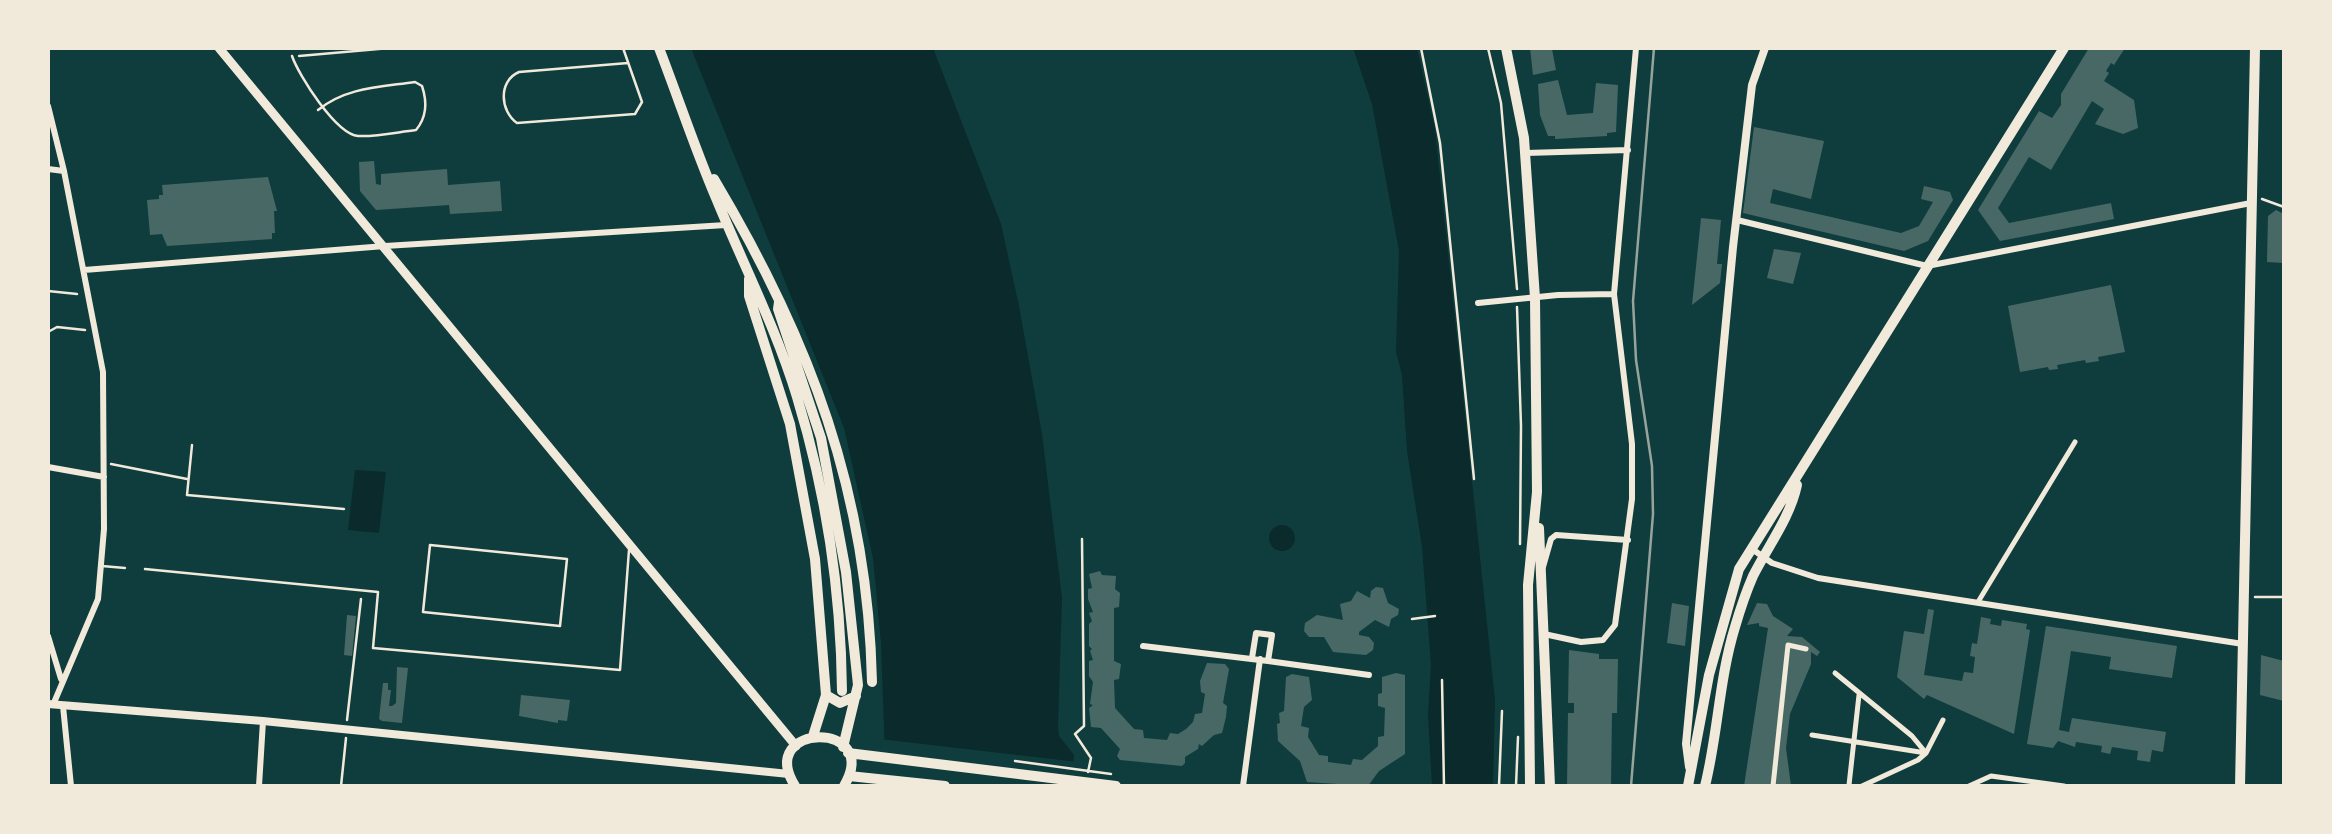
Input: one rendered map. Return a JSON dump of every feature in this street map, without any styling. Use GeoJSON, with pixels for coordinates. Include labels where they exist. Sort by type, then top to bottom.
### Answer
{"type":"FeatureCollection","features":[{"type":"Feature","properties":{"kind":"main road"},"geometry":{"type":"LineString","coordinates":[[220,48],[796,746]]}},
{"type":"Feature","properties":{"kind":"main road"},"geometry":{"type":"LineString","coordinates":[[659,48],[796,396],[822,498],[842,640],[842,691]]}},
{"type":"Feature","properties":{"kind":"main road"},"geometry":{"type":"LineString","coordinates":[[1506,48],[1526,153],[1535,298],[1536,507],[1550,786]]}},
{"type":"Feature","properties":{"kind":"main road"},"geometry":{"type":"LineString","coordinates":[[1689,782],[1720,630],[1740,570],[2064,48]]}},
{"type":"Feature","properties":{"kind":"main road"},"geometry":{"type":"LineString","coordinates":[[2240,786],[2255,48]]}},
{"type":"Feature","properties":{"kind":"main road"},"geometry":{"type":"LineString","coordinates":[[703,160],[779,296],[820,391],[849,494],[864,569],[872,682]]}},
{"type":"Feature","properties":{"kind":"main road"},"geometry":{"type":"LineString","coordinates":[[749,272],[749,296],[786,410],[805,493],[822,616],[826,695],[812,736]]}},
{"type":"Feature","properties":{"kind":"main road"},"geometry":{"type":"LineString","coordinates":[[779,296],[778,309],[808,394],[832,483],[846,572],[857,695],[845,750],[845,784],[880,779],[945,786]]}},
{"type":"Feature","properties":{"kind":"main road"},"geometry":{"type":"LineString","coordinates":[[1705,786],[1716,744],[1724,670],[1734,628],[1752,578],[1794,502],[1800,475]]}},
{"type":"Feature","properties":{"kind":"main road"},"geometry":{"type":"LineString","coordinates":[[1530,786],[1528,585],[1536,507]]}},
{"type":"Feature","properties":{"kind":"main road"},"geometry":{"type":"LineString","coordinates":[[826,695],[840,704],[857,695]]}},
{"type":"Feature","properties":{"kind":"main road"},"geometry":{"type":"LineString","coordinates":[[796,786],[788,764],[796,746],[812,736],[830,737],[845,750],[880,758],[1116,786]]}},
{"type":"Feature","properties":{"kind":"street"},"geometry":{"type":"LineString","coordinates":[[1543,634],[1592,642],[1603,640],[1612,632],[1628,540],[1632,444],[1614,294],[1636,48]]}},
{"type":"Feature","properties":{"kind":"street"},"geometry":{"type":"LineString","coordinates":[[1689,782],[1686,744],[1738,220],[1752,85],[1764,48]]}},
{"type":"Feature","properties":{"kind":"street"},"geometry":{"type":"LineString","coordinates":[[48,106],[103,372],[104,462],[98,599],[50,704],[789,774]]}},
{"type":"Feature","properties":{"kind":"street"},"geometry":{"type":"LineString","coordinates":[[1526,153],[1628,150]]}},
{"type":"Feature","properties":{"kind":"street"},"geometry":{"type":"LineString","coordinates":[[48,169],[64,170]]}},
{"type":"Feature","properties":{"kind":"street"},"geometry":{"type":"LineString","coordinates":[[1738,220],[1927,266],[2251,200]]}},
{"type":"Feature","properties":{"kind":"street"},"geometry":{"type":"LineString","coordinates":[[84,270],[384,246],[728,225]]}},
{"type":"Feature","properties":{"kind":"street"},"geometry":{"type":"LineString","coordinates":[[1478,303],[1614,294]]}},
{"type":"Feature","properties":{"kind":"street"},"geometry":{"type":"LineString","coordinates":[[1976,605],[2074,442]]}},
{"type":"Feature","properties":{"kind":"street"},"geometry":{"type":"LineString","coordinates":[[48,467],[104,478]]}},
{"type":"Feature","properties":{"kind":"street"},"geometry":{"type":"LineString","coordinates":[[1542,568],[1556,535],[1628,540]]}},
{"type":"Feature","properties":{"kind":"street"},"geometry":{"type":"LineString","coordinates":[[1752,549],[1818,578],[2243,644]]}},
{"type":"Feature","properties":{"kind":"street"},"geometry":{"type":"LineString","coordinates":[[48,636],[61,680]]}},
{"type":"Feature","properties":{"kind":"street"},"geometry":{"type":"LineString","coordinates":[[1143,646],[1369,674]]}},
{"type":"Feature","properties":{"kind":"street"},"geometry":{"type":"LineString","coordinates":[[1773,786],[1788,646],[1806,649]]}},
{"type":"Feature","properties":{"kind":"street"},"geometry":{"type":"LineString","coordinates":[[1243,786],[1260,659]]}},
{"type":"Feature","properties":{"kind":"street"},"geometry":{"type":"LineString","coordinates":[[1836,673],[1926,752]]}},
{"type":"Feature","properties":{"kind":"street"},"geometry":{"type":"LineString","coordinates":[[1859,695],[1849,786],[1862,786],[1926,752],[1943,720]]}},
{"type":"Feature","properties":{"kind":"street"},"geometry":{"type":"LineString","coordinates":[[63,706],[70,786]]}},
{"type":"Feature","properties":{"kind":"street"},"geometry":{"type":"LineString","coordinates":[[259,786],[263,722]]}},
{"type":"Feature","properties":{"kind":"street"},"geometry":{"type":"LineString","coordinates":[[1812,735],[1926,752]]}},
{"type":"Feature","properties":{"kind":"street"},"geometry":{"type":"LineString","coordinates":[[1968,786],[1992,776],[2064,786]]}},
{"type":"Feature","properties":{"kind":"lane"},"geometry":{"type":"LineString","coordinates":[[292,56],[299,77],[324,105],[343,128],[358,136],[416,130],[425,114],[425,94],[415,82],[345,93],[324,105],[318,110]]}},
{"type":"Feature","properties":{"kind":"lane"},"geometry":{"type":"LineString","coordinates":[[145,569],[378,592],[372,648],[620,670],[629,543]]}},
{"type":"Feature","properties":{"kind":"lane"},"geometry":{"type":"LineString","coordinates":[[101,566],[126,568]]}},
{"type":"Feature","properties":{"kind":"path"},"geometry":{"type":"LineString","coordinates":[[292,56],[390,48]]}},
{"type":"Feature","properties":{"kind":"path"},"geometry":{"type":"LineString","coordinates":[[623,48],[642,102],[636,114],[518,123],[506,112],[504,82],[508,76],[628,63]]}},
{"type":"Feature","properties":{"kind":"path"},"geometry":{"type":"LineString","coordinates":[[1421,48],[1440,143],[1474,479]]}},
{"type":"Feature","properties":{"kind":"path"},"geometry":{"type":"LineString","coordinates":[[1488,48],[1501,103],[1517,294]]}},
{"type":"Feature","properties":{"kind":"path"},"geometry":{"type":"LineString","coordinates":[[2251,200],[2284,207]]}},
{"type":"Feature","properties":{"kind":"path"},"geometry":{"type":"LineString","coordinates":[[48,291],[88,295]]}},
{"type":"Feature","properties":{"kind":"path"},"geometry":{"type":"LineString","coordinates":[[1517,308],[1520,549]]}},
{"type":"Feature","properties":{"kind":"path"},"geometry":{"type":"LineString","coordinates":[[48,332],[57,328],[95,331]]}},
{"type":"Feature","properties":{"kind":"path"},"geometry":{"type":"LineString","coordinates":[[192,445],[187,494],[344,509]]}},
{"type":"Feature","properties":{"kind":"path"},"geometry":{"type":"LineString","coordinates":[[104,462],[188,479]]}},
{"type":"Feature","properties":{"kind":"path"},"geometry":{"type":"LineString","coordinates":[[1082,539],[1084,726],[1074,734],[1091,758],[1088,772]]}},
{"type":"Feature","properties":{"kind":"path"},"geometry":{"type":"LineString","coordinates":[[430,545],[567,559],[560,626],[423,612],[430,545]]}},
{"type":"Feature","properties":{"kind":"path"},"geometry":{"type":"LineString","coordinates":[[341,786],[362,590]]}},
{"type":"Feature","properties":{"kind":"path"},"geometry":{"type":"LineString","coordinates":[[2244,598],[2284,597]]}},
{"type":"Feature","properties":{"kind":"path"},"geometry":{"type":"LineString","coordinates":[[1412,618],[1435,616]]}},
{"type":"Feature","properties":{"kind":"path"},"geometry":{"type":"LineString","coordinates":[[1442,680],[1444,786]]}},
{"type":"Feature","properties":{"kind":"path"},"geometry":{"type":"LineString","coordinates":[[1499,786],[1502,711]]}},
{"type":"Feature","properties":{"kind":"water"},"geometry":{"type":"Polygon","coordinates":[[[691,48],[933,48],[1001,224],[1019,306],[1042,434],[1062,598],[1058,724],[1059,736],[1074,755],[1070,786],[886,786],[881,643],[873,558],[844,428],[691,48]]]}},
{"type":"Feature","properties":{"kind":"water"},"geometry":{"type":"Polygon","coordinates":[[[1353,48],[1417,48],[1435,129],[1495,700],[1493,786],[1432,786],[1428,715],[1431,665],[1422,547],[1396,352],[1399,251],[1372,104],[1353,48]]]}},
{"type":"Feature","properties":{"kind":"water"},"geometry":{"type":"Polygon","coordinates":[[[355,470],[386,472],[379,533],[348,530],[355,470]]]}},
{"type":"Feature","properties":{"kind":"water"},"geometry":{"type":"Polygon","coordinates":[[[1282,525],[1291,529],[1295,538],[1291,547],[1282,551],[1273,547],[1269,538],[1273,529],[1282,525]]]}},
{"type":"Feature","properties":{"kind":"pier"},"geometry":{"type":"Polygon","coordinates":[[[880,739],[1078,762],[1075,786],[881,786],[880,739]]]}},
{"type":"Feature","properties":{"kind":"building"},"geometry":{"type":"Polygon","coordinates":[[[1530,48],[1552,49],[1556,70],[1533,75],[1530,48]]]}},
{"type":"Feature","properties":{"kind":"building"},"geometry":{"type":"Polygon","coordinates":[[[2089,48],[2125,48],[2114,65],[2111,63],[2104,81],[2134,100],[2138,128],[2123,134],[2095,124],[2104,109],[2092,101],[2051,170],[2029,157],[1998,208],[2009,223],[2111,203],[2114,219],[2000,241],[1978,210],[2039,111],[2052,118],[2061,105],[2061,94],[2089,48]]]}},
{"type":"Feature","properties":{"kind":"building"},"geometry":{"type":"Polygon","coordinates":[[[1558,80],[1567,115],[1593,113],[1596,83],[1618,85],[1616,132],[1607,136],[1548,136],[1540,115],[1538,84],[1558,80]]]}},
{"type":"Feature","properties":{"kind":"building"},"geometry":{"type":"Polygon","coordinates":[[[1754,127],[1824,141],[1811,199],[1773,189],[1770,203],[1901,233],[1919,226],[1933,202],[1921,199],[1924,186],[1950,192],[1953,200],[1928,241],[1904,251],[1743,213],[1754,127]]]}},
{"type":"Feature","properties":{"kind":"building"},"geometry":{"type":"Polygon","coordinates":[[[374,161],[376,184],[381,185],[381,174],[447,169],[448,185],[500,181],[502,211],[450,214],[449,205],[376,210],[360,191],[359,162],[374,161]]]}},
{"type":"Feature","properties":{"kind":"building"},"geometry":{"type":"Polygon","coordinates":[[[268,177],[277,211],[272,239],[167,246],[162,234],[150,235],[147,200],[163,195],[162,185],[268,177]]]}},
{"type":"Feature","properties":{"kind":"building"},"geometry":{"type":"Polygon","coordinates":[[[2276,210],[2284,214],[2284,263],[2267,262],[2268,216],[2276,210]]]}},
{"type":"Feature","properties":{"kind":"building"},"geometry":{"type":"Polygon","coordinates":[[[1701,218],[1721,220],[1717,264],[1722,264],[1720,283],[1692,305],[1701,218]]]}},
{"type":"Feature","properties":{"kind":"building"},"geometry":{"type":"Polygon","coordinates":[[[1774,249],[1801,253],[1793,284],[1767,278],[1774,249]]]}},
{"type":"Feature","properties":{"kind":"building"},"geometry":{"type":"Polygon","coordinates":[[[2111,285],[2125,352],[2098,357],[2099,361],[2057,365],[2058,369],[2020,372],[2008,306],[2111,285]]]}},
{"type":"Feature","properties":{"kind":"building"},"geometry":{"type":"Polygon","coordinates":[[[1100,571],[1102,575],[1116,576],[1115,589],[1120,593],[1119,607],[1114,608],[1114,661],[1121,664],[1119,679],[1114,680],[1115,708],[1134,729],[1143,730],[1144,738],[1167,740],[1170,733],[1186,729],[1195,714],[1202,713],[1205,694],[1201,692],[1200,681],[1207,663],[1225,664],[1229,669],[1222,733],[1202,746],[1199,744],[1185,757],[1182,766],[1120,760],[1120,749],[1101,728],[1091,727],[1093,682],[1089,661],[1093,660],[1089,613],[1093,612],[1088,589],[1092,588],[1089,574],[1100,571]]]}},
{"type":"Feature","properties":{"kind":"building"},"geometry":{"type":"Polygon","coordinates":[[[1376,587],[1383,588],[1388,603],[1399,609],[1389,627],[1375,620],[1359,632],[1374,643],[1373,650],[1366,655],[1333,652],[1324,637],[1309,637],[1304,631],[1305,623],[1317,615],[1343,620],[1340,604],[1351,601],[1357,591],[1370,598],[1376,587]]]}},
{"type":"Feature","properties":{"kind":"building"},"geometry":{"type":"Polygon","coordinates":[[[1672,603],[1689,606],[1685,646],[1667,643],[1672,603]]]}},
{"type":"Feature","properties":{"kind":"building"},"geometry":{"type":"Polygon","coordinates":[[[1757,603],[1767,604],[1773,616],[1793,629],[1787,636],[1802,637],[1820,652],[1817,656],[1811,652],[1811,664],[1790,714],[1786,748],[1791,786],[1744,786],[1768,628],[1759,623],[1747,625],[1757,603]]]}},
{"type":"Feature","properties":{"kind":"building"},"geometry":{"type":"Polygon","coordinates":[[[1928,609],[1934,610],[1924,675],[1962,681],[1964,672],[1973,673],[1975,657],[1970,656],[1972,643],[1977,644],[1981,617],[2001,626],[2002,620],[2027,624],[2026,629],[2030,630],[2014,734],[1927,695],[1924,699],[1897,677],[1904,631],[1924,634],[1928,609]]]}},
{"type":"Feature","properties":{"kind":"building"},"geometry":{"type":"Polygon","coordinates":[[[347,615],[356,616],[352,656],[344,655],[347,615]]]}},
{"type":"Feature","properties":{"kind":"building"},"geometry":{"type":"Polygon","coordinates":[[[2046,626],[2177,646],[2172,678],[2109,669],[2111,657],[2071,651],[2059,730],[2069,732],[2072,718],[2166,732],[2163,752],[2152,750],[2150,762],[2137,760],[2138,751],[2112,747],[2110,754],[2101,752],[2102,746],[2076,742],[2075,747],[2058,741],[2053,748],[2027,744],[2046,626]]]}},
{"type":"Feature","properties":{"kind":"building"},"geometry":{"type":"Polygon","coordinates":[[[1569,650],[1599,654],[1599,659],[1618,659],[1617,713],[1612,713],[1611,786],[1567,786],[1568,713],[1574,713],[1574,703],[1568,703],[1569,650]]]}},
{"type":"Feature","properties":{"kind":"building"},"geometry":{"type":"Polygon","coordinates":[[[2261,655],[2284,661],[2284,701],[2260,695],[2261,655]]]}},
{"type":"Feature","properties":{"kind":"building"},"geometry":{"type":"Polygon","coordinates":[[[397,667],[408,668],[402,723],[379,719],[383,683],[388,683],[391,690],[389,706],[396,703],[397,667]]]}},
{"type":"Feature","properties":{"kind":"building"},"geometry":{"type":"Polygon","coordinates":[[[1405,675],[1405,754],[1379,771],[1368,786],[1307,782],[1300,761],[1278,741],[1277,724],[1279,713],[1284,711],[1286,677],[1309,677],[1312,700],[1304,707],[1301,726],[1309,728],[1308,737],[1319,755],[1328,756],[1328,762],[1351,765],[1353,759],[1362,760],[1378,746],[1378,737],[1384,736],[1385,708],[1378,706],[1378,694],[1382,693],[1382,677],[1405,675]]]}},
{"type":"Feature","properties":{"kind":"building"},"geometry":{"type":"Polygon","coordinates":[[[521,695],[570,700],[567,721],[519,716],[521,695]]]}},
{"type":"Feature","properties":{"kind":"tram line"},"geometry":{"type":"LineString","coordinates":[[1631,786],[1653,514],[1652,466],[1636,360],[1633,301],[1654,48]]}}]}
